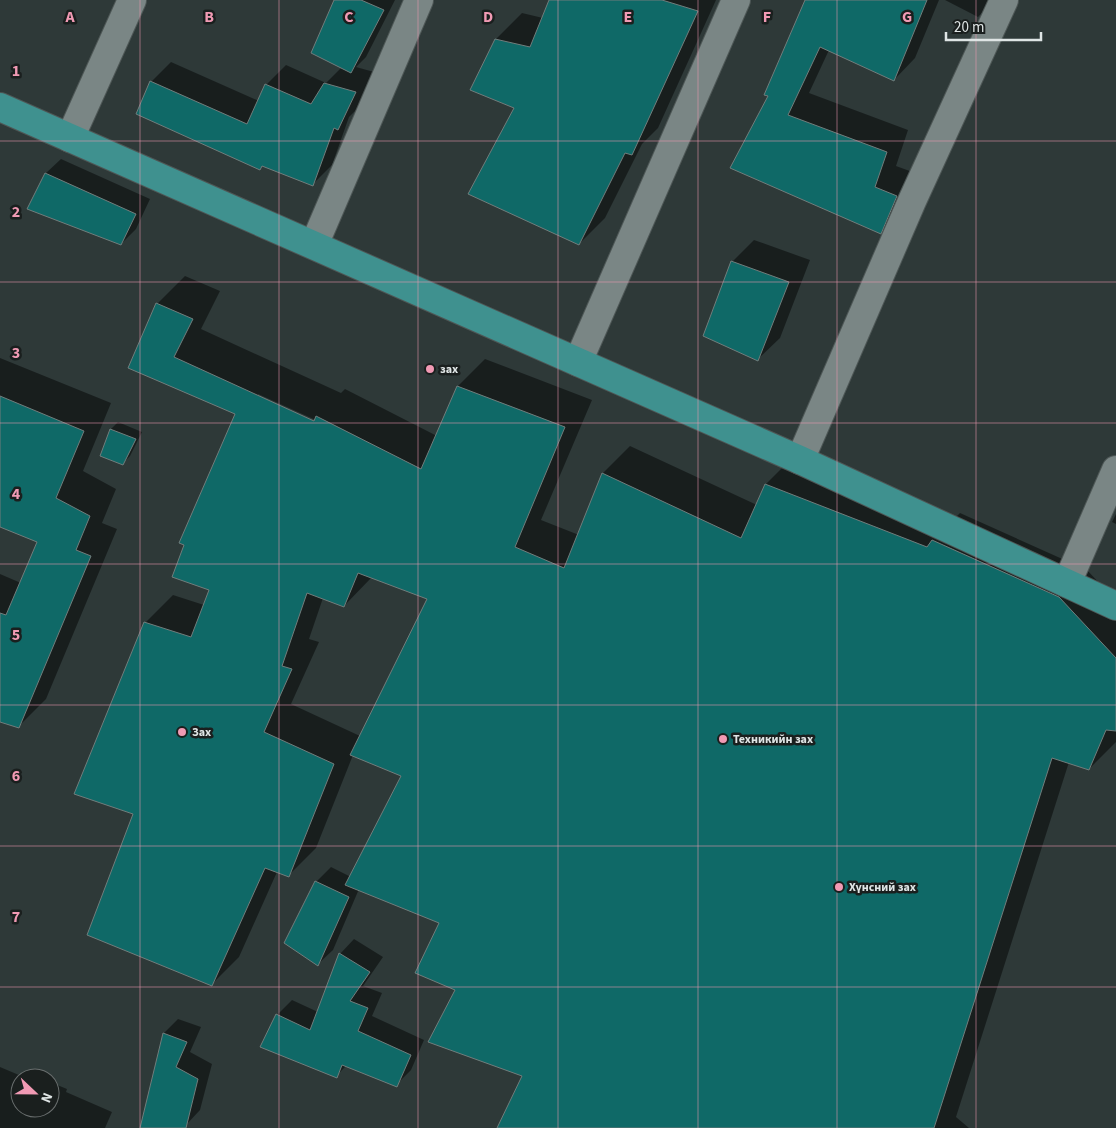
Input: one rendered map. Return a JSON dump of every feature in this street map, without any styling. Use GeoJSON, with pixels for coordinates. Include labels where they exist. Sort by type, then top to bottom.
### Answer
{"type":"FeatureCollection","features":[{"type":"Feature","properties":{"kind":"main road"},"geometry":{"type":"LineString","coordinates":[[0,107],[800,460],[1116,606]]}},
{"type":"Feature","properties":{"kind":"street"},"geometry":{"type":"LineString","coordinates":[[70,138],[132,0]]}},
{"type":"Feature","properties":{"kind":"street"},"geometry":{"type":"LineString","coordinates":[[314,245],[419,0]]}},
{"type":"Feature","properties":{"kind":"street"},"geometry":{"type":"LineString","coordinates":[[578,362],[736,0]]}},
{"type":"Feature","properties":{"kind":"street"},"geometry":{"type":"LineString","coordinates":[[800,460],[912,201],[1004,0]]}},
{"type":"Feature","properties":{"kind":"street"},"geometry":{"type":"LineString","coordinates":[[1067,583],[1116,470]]}},
{"type":"Feature","properties":{"kind":"building"},"geometry":{"type":"Polygon","coordinates":[[[334,0],[361,0],[384,10],[351,73],[311,53],[334,0]]]}},
{"type":"Feature","properties":{"kind":"building"},"geometry":{"type":"Polygon","coordinates":[[[549,0],[662,0],[698,11],[632,155],[625,153],[579,245],[468,194],[514,108],[470,90],[495,39],[530,47],[549,0]]]}},
{"type":"Feature","properties":{"kind":"building"},"geometry":{"type":"Polygon","coordinates":[[[805,0],[927,0],[894,81],[820,47],[788,115],[887,152],[875,187],[897,196],[881,234],[730,168],[768,96],[764,95],[805,0]]]}},
{"type":"Feature","properties":{"kind":"building"},"geometry":{"type":"Polygon","coordinates":[[[150,81],[247,124],[265,84],[311,104],[324,83],[356,92],[338,130],[334,128],[313,186],[262,166],[260,170],[136,114],[150,81]]]}},
{"type":"Feature","properties":{"kind":"building"},"geometry":{"type":"Polygon","coordinates":[[[45,173],[136,214],[121,245],[27,209],[45,173]]]}},
{"type":"Feature","properties":{"kind":"building"},"geometry":{"type":"Polygon","coordinates":[[[731,261],[789,282],[758,361],[703,336],[731,261]]]}},
{"type":"Feature","properties":{"kind":"building"},"geometry":{"type":"Polygon","coordinates":[[[156,303],[193,319],[174,357],[314,421],[316,416],[421,469],[457,386],[565,427],[515,547],[564,568],[602,473],[741,538],[765,484],[927,547],[932,540],[1059,597],[1116,658],[1116,731],[1106,730],[1089,770],[1052,758],[934,1128],[497,1128],[522,1076],[428,1042],[455,990],[415,973],[439,923],[345,885],[401,776],[350,755],[427,599],[358,573],[344,607],[307,593],[282,666],[292,669],[264,732],[334,764],[289,877],[265,868],[212,986],[87,935],[133,814],[74,794],[144,622],[191,637],[209,590],[172,577],[184,545],[179,543],[235,414],[128,368],[156,303]]]}},
{"type":"Feature","properties":{"kind":"building"},"geometry":{"type":"Polygon","coordinates":[[[0,396],[84,431],[56,498],[90,516],[76,550],[91,556],[19,728],[0,722],[0,613],[6,615],[37,542],[0,527],[0,396]]]}},
{"type":"Feature","properties":{"kind":"building"},"geometry":{"type":"Polygon","coordinates":[[[110,429],[136,439],[123,465],[100,456],[110,429]]]}},
{"type":"Feature","properties":{"kind":"building"},"geometry":{"type":"Polygon","coordinates":[[[315,881],[349,897],[318,966],[284,943],[315,881]]]}},
{"type":"Feature","properties":{"kind":"building"},"geometry":{"type":"Polygon","coordinates":[[[339,953],[370,972],[350,1001],[368,1008],[358,1031],[411,1055],[397,1087],[342,1065],[337,1078],[260,1047],[276,1014],[310,1030],[339,953]]]}},
{"type":"Feature","properties":{"kind":"building"},"geometry":{"type":"Polygon","coordinates":[[[163,1033],[187,1042],[176,1067],[198,1079],[186,1128],[140,1128],[163,1033]]]}},
{"type":"Feature","properties":{"kind":"place","name":"зах"},"geometry":{"type":"Point","coordinates":[430,369]}},
{"type":"Feature","properties":{"kind":"place","name":"Зах"},"geometry":{"type":"Point","coordinates":[182,732]}},
{"type":"Feature","properties":{"kind":"place","name":"Техникийн зах"},"geometry":{"type":"Point","coordinates":[723,739]}},
{"type":"Feature","properties":{"kind":"place","name":"Хүнсний зах"},"geometry":{"type":"Point","coordinates":[839,887]}}]}
